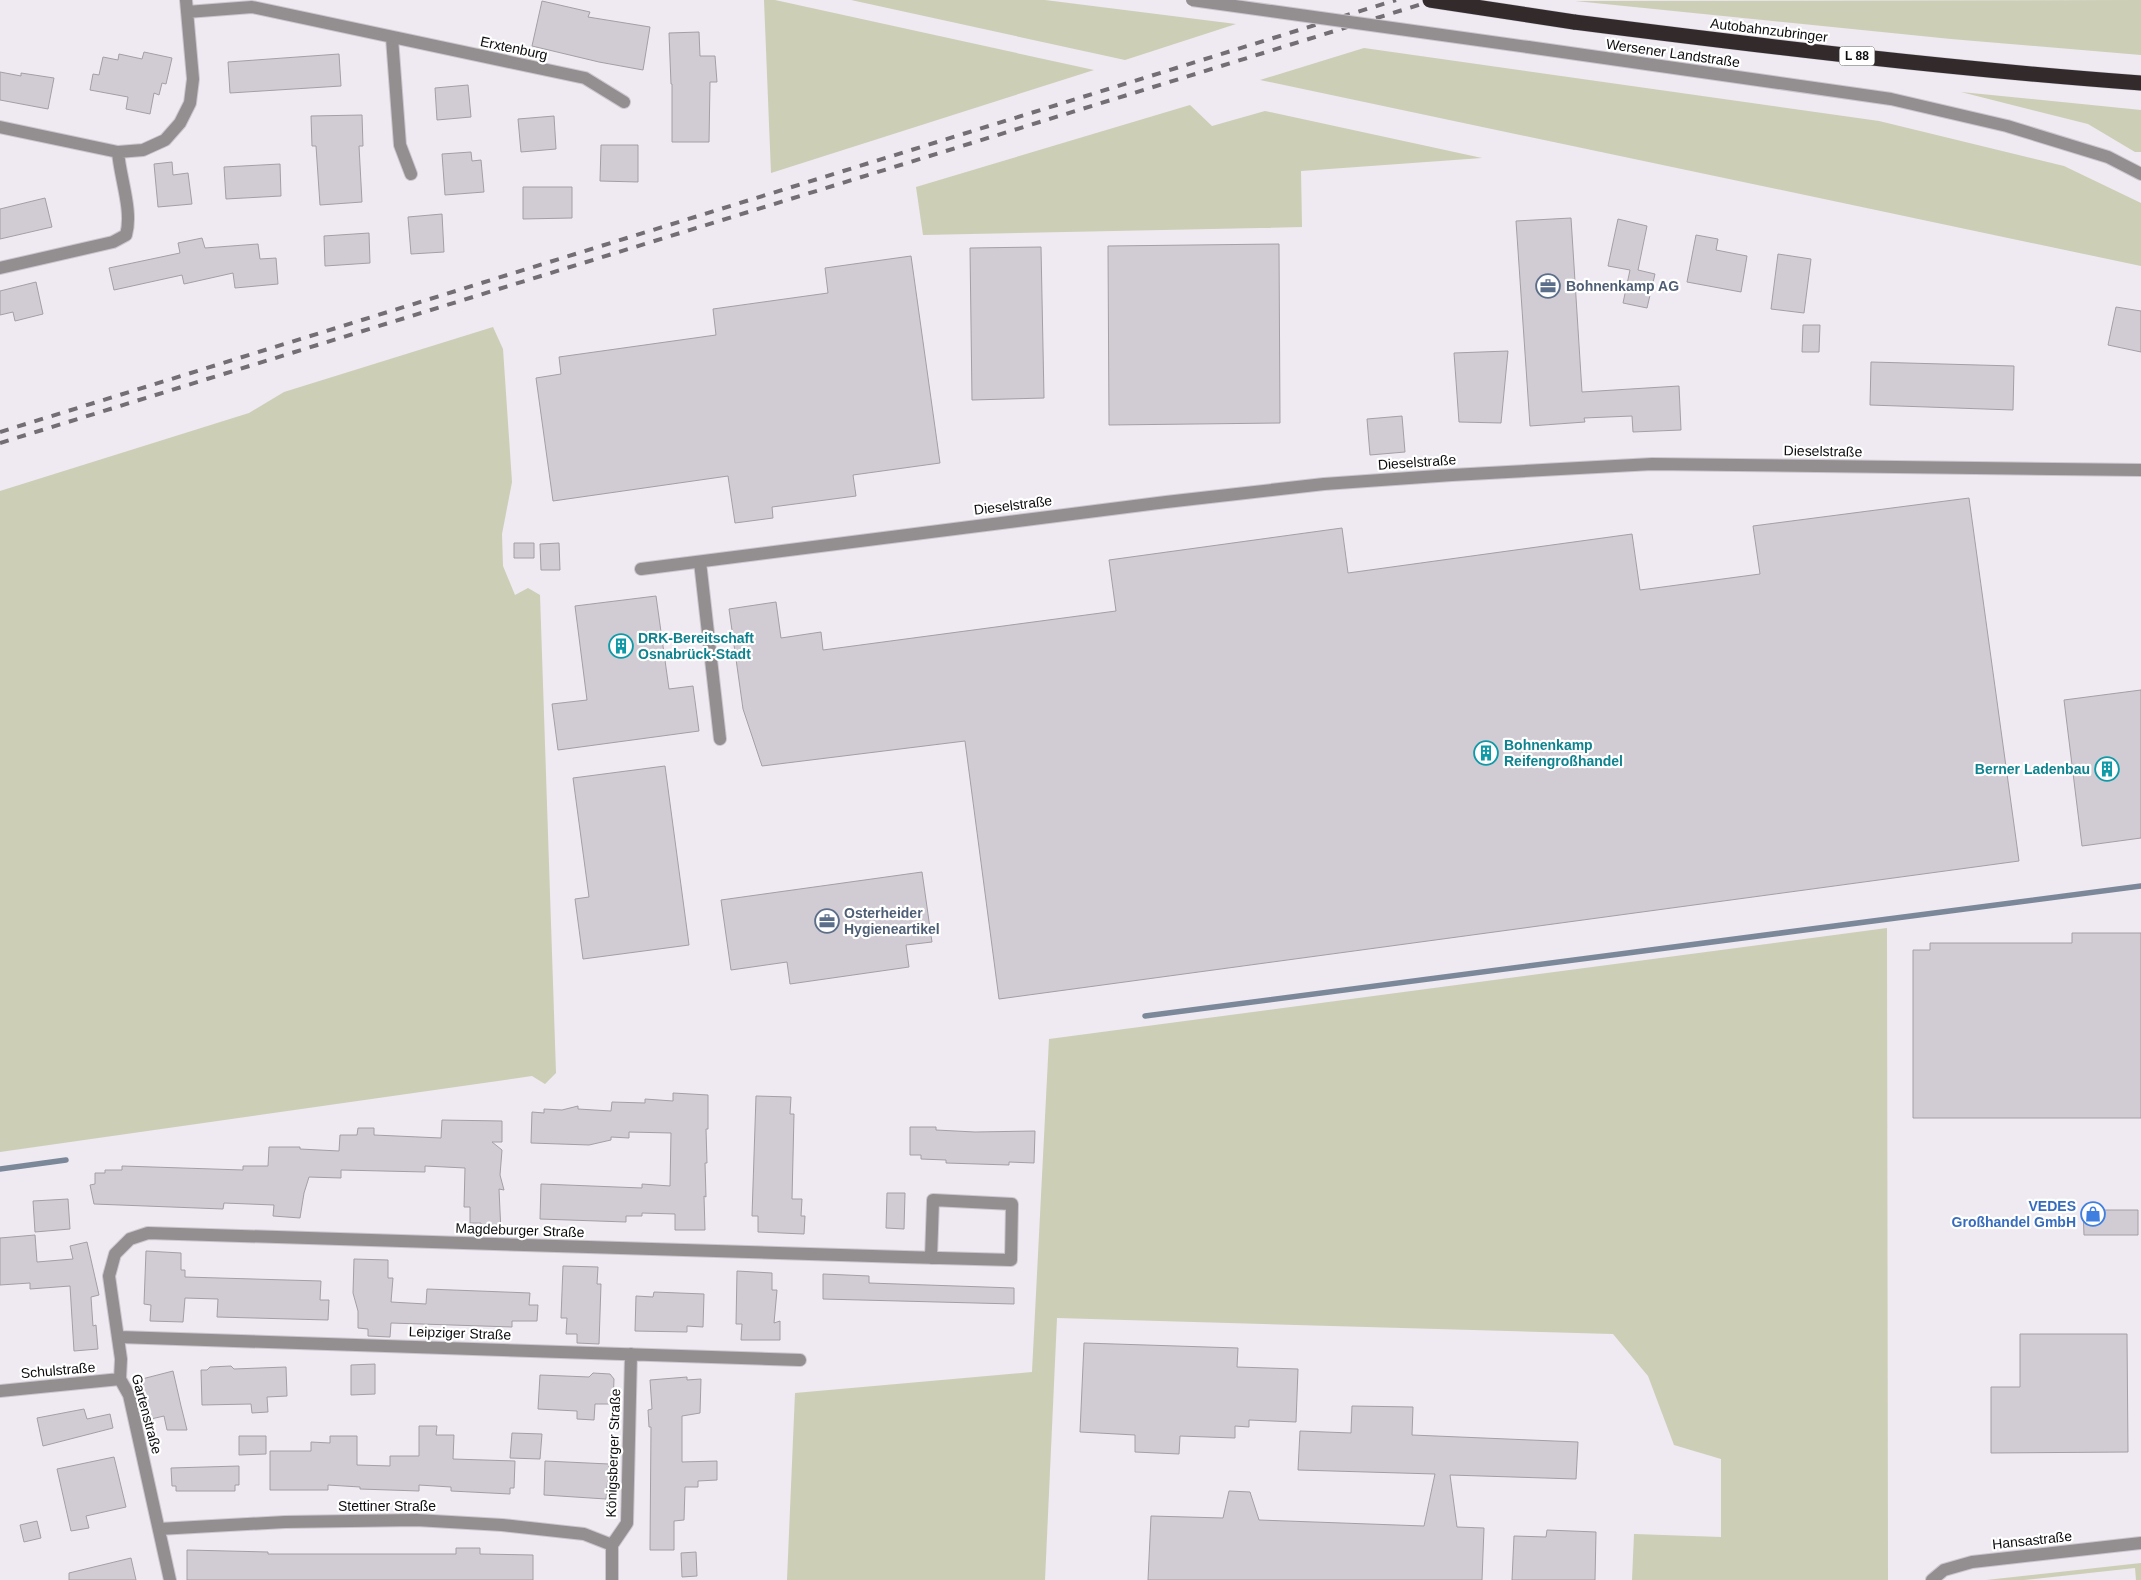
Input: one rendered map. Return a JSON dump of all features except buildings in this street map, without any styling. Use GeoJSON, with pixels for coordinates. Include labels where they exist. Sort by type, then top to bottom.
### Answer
{"type":"FeatureCollection","features":[{"type":"Feature","properties":{"kind":"highway","name":"Autobahnzubringer"},"geometry":{"type":"LineString","coordinates":[[1430,0],[1574,22],[1842,55],[2057,77],[2141,83]]}},
{"type":"Feature","properties":{"kind":"street","name":"Wersener Landstraße"},"geometry":{"type":"LineString","coordinates":[[1192,0],[1891,99],[2007,126],[2108,157],[2141,174]]}},
{"type":"Feature","properties":{"kind":"street","name":"Erxtenburg"},"geometry":{"type":"LineString","coordinates":[[187,6],[252,7],[585,78],[624,102]]}},
{"type":"Feature","properties":{"kind":"street"},"geometry":{"type":"LineString","coordinates":[[0,128],[118,152],[143,150],[165,140],[180,123],[190,103],[193,79],[187,6]]}},
{"type":"Feature","properties":{"kind":"street"},"geometry":{"type":"LineString","coordinates":[[392,38],[400,145],[411,174]]}},
{"type":"Feature","properties":{"kind":"street"},"geometry":{"type":"LineString","coordinates":[[0,268],[113,242],[126,236],[130,222],[118,152]]}},
{"type":"Feature","properties":{"kind":"street","name":"Dieselstraße"},"geometry":{"type":"LineString","coordinates":[[641,569],[1166,502],[1324,484],[1452,475],[1652,464],[2141,470]]}},
{"type":"Feature","properties":{"kind":"street"},"geometry":{"type":"LineString","coordinates":[[700,562],[720,739]]}},
{"type":"Feature","properties":{"kind":"street","name":"Magdeburger Straße"},"geometry":{"type":"LineString","coordinates":[[115,1254],[130,1239],[148,1233],[931,1258],[1011,1260],[1012,1204],[933,1200],[931,1258]]}},
{"type":"Feature","properties":{"kind":"street","name":"Gartenstraße"},"geometry":{"type":"LineString","coordinates":[[115,1254],[110,1276],[119,1337],[120,1379],[129,1395],[170,1580]]}},
{"type":"Feature","properties":{"kind":"street","name":"Leipziger Straße"},"geometry":{"type":"LineString","coordinates":[[119,1337],[800,1360]]}},
{"type":"Feature","properties":{"kind":"street","name":"Königsberger Straße"},"geometry":{"type":"LineString","coordinates":[[612,1545],[627,1523],[632,1354]]}},
{"type":"Feature","properties":{"kind":"street","name":"Schulstraße"},"geometry":{"type":"LineString","coordinates":[[0,1391],[120,1379]]}},
{"type":"Feature","properties":{"kind":"street","name":"Stettiner Straße"},"geometry":{"type":"LineString","coordinates":[[159,1529],[294,1522],[416,1520],[502,1525],[584,1534],[612,1545]]}},
{"type":"Feature","properties":{"kind":"street","name":"Hansastraße"},"geometry":{"type":"LineString","coordinates":[[1932,1580],[1944,1570],[1972,1562],[2141,1543]]}},
{"type":"Feature","properties":{"kind":"street"},"geometry":{"type":"LineString","coordinates":[[612,1545],[612,1580]]}},
{"type":"Feature","properties":{"kind":"green space"},"geometry":{"type":"Polygon","coordinates":[[[764,0],[775,0],[1094,70],[771,173],[764,0]]]}},
{"type":"Feature","properties":{"kind":"green space"},"geometry":{"type":"Polygon","coordinates":[[[851,0],[1045,0],[1236,24],[1125,60],[851,0]]]}},
{"type":"Feature","properties":{"kind":"green space"},"geometry":{"type":"Polygon","coordinates":[[[2141,0],[2141,55],[1951,39],[1575,1],[2141,0]]]}},
{"type":"Feature","properties":{"kind":"green space"},"geometry":{"type":"Polygon","coordinates":[[[1364,48],[1879,121],[2064,166],[2141,203],[2141,266],[1260,80],[1364,48]]]}},
{"type":"Feature","properties":{"kind":"green space"},"geometry":{"type":"Polygon","coordinates":[[[1961,92],[2141,110],[2141,152],[2135,152],[2088,124],[1961,92]]]}},
{"type":"Feature","properties":{"kind":"green space"},"geometry":{"type":"Polygon","coordinates":[[[1190,105],[1212,126],[1265,111],[1482,158],[1301,171],[1302,227],[923,235],[916,187],[1190,105]]]}},
{"type":"Feature","properties":{"kind":"green space"},"geometry":{"type":"Polygon","coordinates":[[[493,327],[503,349],[512,482],[502,534],[503,566],[515,595],[528,588],[540,595],[556,1073],[545,1084],[532,1076],[0,1152],[0,491],[249,413],[284,392],[493,327]]]}},
{"type":"Feature","properties":{"kind":"green space"},"geometry":{"type":"Polygon","coordinates":[[[1887,928],[1888,1580],[1632,1580],[1634,1534],[1721,1537],[1721,1459],[1674,1445],[1648,1376],[1613,1334],[1057,1318],[1045,1580],[787,1580],[795,1393],[1032,1372],[1049,1039],[1887,928]]]}},
{"type":"Feature","properties":{"kind":"green space"},"geometry":{"type":"Polygon","coordinates":[[[2141,1563],[2141,1580],[2136,1580],[2135,1568],[2024,1580],[1986,1580],[2141,1563]]]}},
{"type":"Feature","properties":{"kind":"waterway"},"geometry":{"type":"LineString","coordinates":[[1145,1016],[2141,886]]}},
{"type":"Feature","properties":{"kind":"waterway"},"geometry":{"type":"LineString","coordinates":[[0,1169],[66,1160]]}},
{"type":"Feature","properties":{"kind":"railway"},"geometry":{"type":"LineString","coordinates":[[0,432],[1396,0]]}},
{"type":"Feature","properties":{"kind":"railway"},"geometry":{"type":"LineString","coordinates":[[0,443],[1435,0]]}},
{"type":"Feature","properties":{"kind":"place","name":"Bohnenkamp AG"},"geometry":{"type":"Point","coordinates":[1548,286]}},
{"type":"Feature","properties":{"kind":"place","name":"DRK-Bereitschaft Osnabrück-Stadt"},"geometry":{"type":"Point","coordinates":[621,646]}},
{"type":"Feature","properties":{"kind":"place","name":"Bohnenkamp Reifengroßhandel"},"geometry":{"type":"Point","coordinates":[1486,753]}},
{"type":"Feature","properties":{"kind":"place","name":"Berner Ladenbau"},"geometry":{"type":"Point","coordinates":[2107,769]}},
{"type":"Feature","properties":{"kind":"place","name":"Osterheider Hygieneartikel"},"geometry":{"type":"Point","coordinates":[827,921]}},
{"type":"Feature","properties":{"kind":"place","name":"VEDES Großhandel GmbH"},"geometry":{"type":"Point","coordinates":[2093,1214]}}]}
